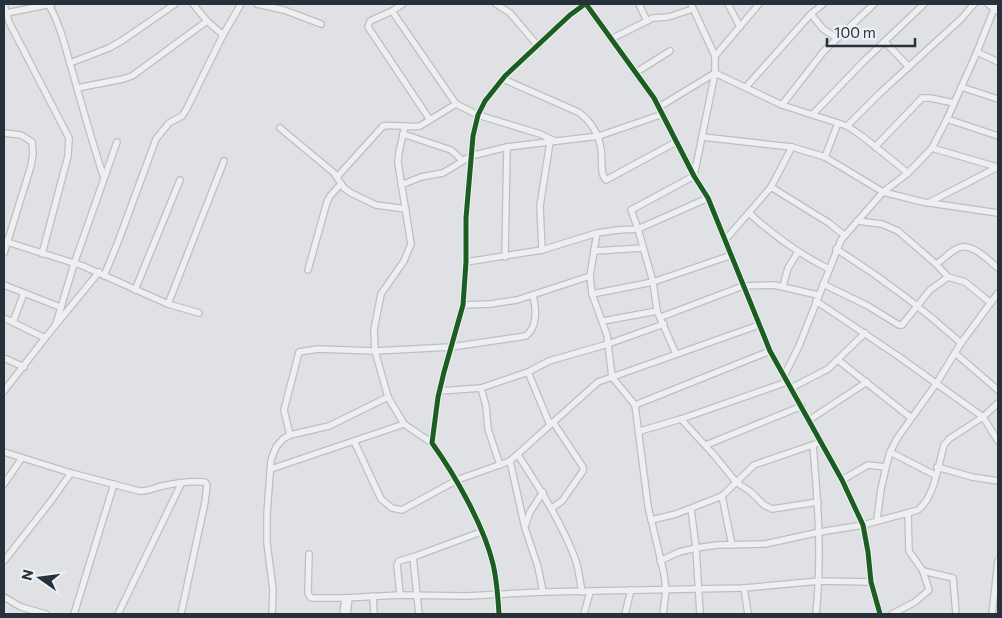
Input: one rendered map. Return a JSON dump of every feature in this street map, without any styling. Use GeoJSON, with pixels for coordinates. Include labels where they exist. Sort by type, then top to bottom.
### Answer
{"type":"FeatureCollection","features":[{"type":"Feature","properties":{"kind":"street"},"geometry":{"type":"LineString","coordinates":[[4,4],[6,23],[69,138],[68,156],[42,254]]}},
{"type":"Feature","properties":{"kind":"street"},"geometry":{"type":"LineString","coordinates":[[6,13],[51,4],[64,39],[104,178]]}},
{"type":"Feature","properties":{"kind":"street"},"geometry":{"type":"LineString","coordinates":[[70,63],[124,40],[175,4]]}},
{"type":"Feature","properties":{"kind":"street"},"geometry":{"type":"LineString","coordinates":[[193,4],[206,20],[223,34]]}},
{"type":"Feature","properties":{"kind":"street"},"geometry":{"type":"LineString","coordinates":[[4,391],[56,324],[101,274],[118,242],[156,139],[169,123],[182,116],[186,110],[223,34],[241,4]]}},
{"type":"Feature","properties":{"kind":"street"},"geometry":{"type":"LineString","coordinates":[[257,4],[284,10],[321,24]]}},
{"type":"Feature","properties":{"kind":"street"},"geometry":{"type":"LineString","coordinates":[[403,4],[370,21],[368,27],[430,120]]}},
{"type":"Feature","properties":{"kind":"street"},"geometry":{"type":"LineString","coordinates":[[496,4],[510,12],[538,46]]}},
{"type":"Feature","properties":{"kind":"street"},"geometry":{"type":"LineString","coordinates":[[432,443],[440,391],[463,305],[466,262],[466,218],[473,136],[478,114],[502,80],[570,15],[586,4],[659,107],[694,176],[708,198],[770,351],[842,480],[863,525],[871,582],[880,614]]}},
{"type":"Feature","properties":{"kind":"street"},"geometry":{"type":"LineString","coordinates":[[639,4],[648,21]]}},
{"type":"Feature","properties":{"kind":"street"},"geometry":{"type":"LineString","coordinates":[[728,4],[740,26]]}},
{"type":"Feature","properties":{"kind":"street"},"geometry":{"type":"LineString","coordinates":[[715,56],[759,4]]}},
{"type":"Feature","properties":{"kind":"street"},"geometry":{"type":"LineString","coordinates":[[746,87],[811,14],[823,4]]}},
{"type":"Feature","properties":{"kind":"street"},"geometry":{"type":"LineString","coordinates":[[782,104],[824,51],[874,4]]}},
{"type":"Feature","properties":{"kind":"street"},"geometry":{"type":"LineString","coordinates":[[813,114],[864,61],[924,4]]}},
{"type":"Feature","properties":{"kind":"street"},"geometry":{"type":"LineString","coordinates":[[847,126],[961,19],[974,4]]}},
{"type":"Feature","properties":{"kind":"street"},"geometry":{"type":"LineString","coordinates":[[784,376],[798,346],[836,249],[844,235],[883,192],[908,174],[932,148],[954,104],[996,8],[988,4]]}},
{"type":"Feature","properties":{"kind":"street"},"geometry":{"type":"LineString","coordinates":[[611,39],[648,21],[668,17],[692,6],[715,56],[715,72],[694,176]]}},
{"type":"Feature","properties":{"kind":"street"},"geometry":{"type":"LineString","coordinates":[[392,10],[447,88],[456,104],[478,114],[540,134],[553,142]]}},
{"type":"Feature","properties":{"kind":"street"},"geometry":{"type":"LineString","coordinates":[[811,14],[823,29],[837,38]]}},
{"type":"Feature","properties":{"kind":"street"},"geometry":{"type":"LineString","coordinates":[[77,88],[132,76],[206,20]]}},
{"type":"Feature","properties":{"kind":"street"},"geometry":{"type":"LineString","coordinates":[[885,42],[909,67]]}},
{"type":"Feature","properties":{"kind":"street"},"geometry":{"type":"LineString","coordinates":[[635,73],[670,51]]}},
{"type":"Feature","properties":{"kind":"street"},"geometry":{"type":"LineString","coordinates":[[977,52],[998,62]]}},
{"type":"Feature","properties":{"kind":"street"},"geometry":{"type":"LineString","coordinates":[[715,72],[782,104],[847,126],[908,174]]}},
{"type":"Feature","properties":{"kind":"street"},"geometry":{"type":"LineString","coordinates":[[659,107],[715,72]]}},
{"type":"Feature","properties":{"kind":"street"},"geometry":{"type":"LineString","coordinates":[[502,80],[578,112],[589,122],[599,136],[602,150],[603,177],[608,180],[676,142]]}},
{"type":"Feature","properties":{"kind":"street"},"geometry":{"type":"LineString","coordinates":[[961,87],[998,99]]}},
{"type":"Feature","properties":{"kind":"street"},"geometry":{"type":"LineString","coordinates":[[875,147],[922,98],[954,104]]}},
{"type":"Feature","properties":{"kind":"street"},"geometry":{"type":"LineString","coordinates":[[337,177],[383,126],[420,126],[456,104]]}},
{"type":"Feature","properties":{"kind":"street"},"geometry":{"type":"LineString","coordinates":[[401,185],[421,177],[443,173],[462,160],[472,156],[507,147],[599,136],[663,114]]}},
{"type":"Feature","properties":{"kind":"street"},"geometry":{"type":"LineString","coordinates":[[947,119],[998,136]]}},
{"type":"Feature","properties":{"kind":"street"},"geometry":{"type":"LineString","coordinates":[[825,157],[838,123]]}},
{"type":"Feature","properties":{"kind":"street"},"geometry":{"type":"LineString","coordinates":[[405,126],[398,162],[412,244],[404,261],[381,294],[374,330],[375,351],[388,397],[404,424],[432,443],[457,480],[481,532],[492,562],[499,594],[499,614]]}},
{"type":"Feature","properties":{"kind":"street"},"geometry":{"type":"LineString","coordinates":[[280,128],[337,177],[351,194],[376,205],[406,209]]}},
{"type":"Feature","properties":{"kind":"street"},"geometry":{"type":"LineString","coordinates":[[4,133],[27,138],[32,142],[33,147],[31,166],[5,242],[4,253]]}},
{"type":"Feature","properties":{"kind":"street"},"geometry":{"type":"LineString","coordinates":[[403,134],[451,150],[462,160]]}},
{"type":"Feature","properties":{"kind":"street"},"geometry":{"type":"LineString","coordinates":[[702,136],[792,147],[825,157],[883,192],[928,203],[998,214]]}},
{"type":"Feature","properties":{"kind":"street"},"geometry":{"type":"LineString","coordinates":[[56,324],[74,264],[117,142]]}},
{"type":"Feature","properties":{"kind":"street"},"geometry":{"type":"LineString","coordinates":[[542,250],[540,206],[553,142]]}},
{"type":"Feature","properties":{"kind":"street"},"geometry":{"type":"LineString","coordinates":[[505,256],[507,147]]}},
{"type":"Feature","properties":{"kind":"street"},"geometry":{"type":"LineString","coordinates":[[726,239],[771,187],[792,147]]}},
{"type":"Feature","properties":{"kind":"street"},"geometry":{"type":"LineString","coordinates":[[932,148],[997,167]]}},
{"type":"Feature","properties":{"kind":"street"},"geometry":{"type":"LineString","coordinates":[[168,304],[224,161]]}},
{"type":"Feature","properties":{"kind":"street"},"geometry":{"type":"LineString","coordinates":[[928,203],[997,167]]}},
{"type":"Feature","properties":{"kind":"street"},"geometry":{"type":"LineString","coordinates":[[676,354],[657,310],[653,282],[631,210],[694,176]]}},
{"type":"Feature","properties":{"kind":"street"},"geometry":{"type":"LineString","coordinates":[[135,290],[180,180]]}},
{"type":"Feature","properties":{"kind":"street"},"geometry":{"type":"LineString","coordinates":[[308,270],[327,202],[341,184]]}},
{"type":"Feature","properties":{"kind":"street"},"geometry":{"type":"LineString","coordinates":[[771,187],[829,223],[844,235]]}},
{"type":"Feature","properties":{"kind":"street"},"geometry":{"type":"LineString","coordinates":[[466,262],[542,250],[597,233],[638,229],[708,198]]}},
{"type":"Feature","properties":{"kind":"street"},"geometry":{"type":"LineString","coordinates":[[750,213],[771,233],[798,252],[828,269]]}},
{"type":"Feature","properties":{"kind":"street"},"geometry":{"type":"LineString","coordinates":[[857,221],[882,224],[898,231],[948,277],[966,282],[991,303]]}},
{"type":"Feature","properties":{"kind":"street"},"geometry":{"type":"LineString","coordinates":[[597,233],[590,276],[592,294],[603,322],[612,377],[636,405],[651,520],[664,574],[666,590],[663,614]]}},
{"type":"Feature","properties":{"kind":"street"},"geometry":{"type":"LineString","coordinates":[[5,242],[74,264],[168,304],[199,313]]}},
{"type":"Feature","properties":{"kind":"street"},"geometry":{"type":"LineString","coordinates":[[936,264],[961,246],[976,251],[998,268]]}},
{"type":"Feature","properties":{"kind":"street"},"geometry":{"type":"LineString","coordinates":[[594,251],[643,248]]}},
{"type":"Feature","properties":{"kind":"street"},"geometry":{"type":"LineString","coordinates":[[836,249],[884,280],[937,321],[961,343]]}},
{"type":"Feature","properties":{"kind":"street"},"geometry":{"type":"LineString","coordinates":[[783,286],[788,268],[798,252]]}},
{"type":"Feature","properties":{"kind":"street"},"geometry":{"type":"LineString","coordinates":[[592,294],[653,282],[732,255]]}},
{"type":"Feature","properties":{"kind":"street"},"geometry":{"type":"LineString","coordinates":[[463,305],[517,300],[590,276]]}},
{"type":"Feature","properties":{"kind":"street"},"geometry":{"type":"LineString","coordinates":[[823,284],[902,325],[930,290],[948,277]]}},
{"type":"Feature","properties":{"kind":"street"},"geometry":{"type":"LineString","coordinates":[[661,317],[743,286],[767,284],[783,286],[817,298],[983,417],[998,441]]}},
{"type":"Feature","properties":{"kind":"street"},"geometry":{"type":"LineString","coordinates":[[4,285],[60,307]]}},
{"type":"Feature","properties":{"kind":"street"},"geometry":{"type":"LineString","coordinates":[[13,322],[24,293]]}},
{"type":"Feature","properties":{"kind":"street"},"geometry":{"type":"LineString","coordinates":[[290,435],[284,410],[298,352],[318,349],[375,351],[452,347],[526,336],[530,332],[536,313],[533,295]]}},
{"type":"Feature","properties":{"kind":"street"},"geometry":{"type":"LineString","coordinates":[[877,520],[886,466],[890,452],[898,437],[910,417],[936,384],[961,343],[997,297]]}},
{"type":"Feature","properties":{"kind":"street"},"geometry":{"type":"LineString","coordinates":[[603,322],[657,310]]}},
{"type":"Feature","properties":{"kind":"street"},"geometry":{"type":"LineString","coordinates":[[4,318],[45,338]]}},
{"type":"Feature","properties":{"kind":"street"},"geometry":{"type":"LineString","coordinates":[[440,391],[481,388],[528,372],[556,358],[608,344],[664,324]]}},
{"type":"Feature","properties":{"kind":"street"},"geometry":{"type":"LineString","coordinates":[[354,441],[377,494],[384,503],[392,508],[402,510],[457,480],[510,461],[598,382],[759,325]]}},
{"type":"Feature","properties":{"kind":"street"},"geometry":{"type":"LineString","coordinates":[[640,431],[789,385],[828,369],[865,333]]}},
{"type":"Feature","properties":{"kind":"street"},"geometry":{"type":"LineString","coordinates":[[636,405],[770,351]]}},
{"type":"Feature","properties":{"kind":"street"},"geometry":{"type":"LineString","coordinates":[[955,353],[998,390]]}},
{"type":"Feature","properties":{"kind":"street"},"geometry":{"type":"LineString","coordinates":[[4,358],[24,367]]}},
{"type":"Feature","properties":{"kind":"street"},"geometry":{"type":"LineString","coordinates":[[838,360],[910,417]]}},
{"type":"Feature","properties":{"kind":"street"},"geometry":{"type":"LineString","coordinates":[[528,372],[552,423],[583,467],[583,470],[562,501],[552,508]]}},
{"type":"Feature","properties":{"kind":"street"},"geometry":{"type":"LineString","coordinates":[[809,420],[867,382]]}},
{"type":"Feature","properties":{"kind":"street"},"geometry":{"type":"LineString","coordinates":[[481,388],[486,406],[488,429],[500,465]]}},
{"type":"Feature","properties":{"kind":"street"},"geometry":{"type":"LineString","coordinates":[[272,614],[273,590],[267,535],[271,469],[276,447],[279,442],[290,435],[329,426],[388,397]]}},
{"type":"Feature","properties":{"kind":"street"},"geometry":{"type":"LineString","coordinates":[[660,561],[679,552],[696,548],[765,544],[863,525],[918,510],[930,496],[944,445],[983,417],[998,403]]}},
{"type":"Feature","properties":{"kind":"street"},"geometry":{"type":"LineString","coordinates":[[706,445],[802,406]]}},
{"type":"Feature","properties":{"kind":"street"},"geometry":{"type":"LineString","coordinates":[[682,419],[736,482],[751,492],[764,505],[772,508],[818,502]]}},
{"type":"Feature","properties":{"kind":"street"},"geometry":{"type":"LineString","coordinates":[[271,469],[404,424]]}},
{"type":"Feature","properties":{"kind":"street"},"geometry":{"type":"LineString","coordinates":[[651,520],[691,509],[722,496],[754,465],[821,442]]}},
{"type":"Feature","properties":{"kind":"street"},"geometry":{"type":"LineString","coordinates":[[813,446],[820,532],[820,582],[816,614]]}},
{"type":"Feature","properties":{"kind":"street"},"geometry":{"type":"LineString","coordinates":[[4,452],[71,473],[146,492],[158,486],[206,482],[207,485],[181,614]]}},
{"type":"Feature","properties":{"kind":"street"},"geometry":{"type":"LineString","coordinates":[[890,452],[935,475]]}},
{"type":"Feature","properties":{"kind":"street"},"geometry":{"type":"LineString","coordinates":[[518,454],[552,508],[576,563],[582,592]]}},
{"type":"Feature","properties":{"kind":"street"},"geometry":{"type":"LineString","coordinates":[[4,484],[22,458]]}},
{"type":"Feature","properties":{"kind":"street"},"geometry":{"type":"LineString","coordinates":[[510,461],[525,528],[538,567],[543,592]]}},
{"type":"Feature","properties":{"kind":"street"},"geometry":{"type":"LineString","coordinates":[[842,480],[868,465],[886,466]]}},
{"type":"Feature","properties":{"kind":"street"},"geometry":{"type":"LineString","coordinates":[[937,467],[972,477],[998,481]]}},
{"type":"Feature","properties":{"kind":"street"},"geometry":{"type":"LineString","coordinates":[[4,561],[71,473]]}},
{"type":"Feature","properties":{"kind":"street"},"geometry":{"type":"LineString","coordinates":[[74,614],[114,484]]}},
{"type":"Feature","properties":{"kind":"street"},"geometry":{"type":"LineString","coordinates":[[118,614],[181,484]]}},
{"type":"Feature","properties":{"kind":"street"},"geometry":{"type":"LineString","coordinates":[[525,528],[530,512],[543,492]]}},
{"type":"Feature","properties":{"kind":"street"},"geometry":{"type":"LineString","coordinates":[[722,496],[732,545]]}},
{"type":"Feature","properties":{"kind":"street"},"geometry":{"type":"LineString","coordinates":[[691,509],[696,548],[700,614]]}},
{"type":"Feature","properties":{"kind":"street"},"geometry":{"type":"LineString","coordinates":[[892,614],[928,592],[930,588],[923,571],[909,551],[908,514]]}},
{"type":"Feature","properties":{"kind":"street"},"geometry":{"type":"LineString","coordinates":[[400,594],[399,560],[413,557],[481,532]]}},
{"type":"Feature","properties":{"kind":"street"},"geometry":{"type":"LineString","coordinates":[[309,554],[310,596],[347,598],[400,594],[466,596],[543,592],[744,588],[820,582],[871,582]]}},
{"type":"Feature","properties":{"kind":"street"},"geometry":{"type":"LineString","coordinates":[[413,557],[419,614]]}},
{"type":"Feature","properties":{"kind":"street"},"geometry":{"type":"LineString","coordinates":[[992,614],[998,561]]}},
{"type":"Feature","properties":{"kind":"street"},"geometry":{"type":"LineString","coordinates":[[923,571],[953,578],[956,614]]}},
{"type":"Feature","properties":{"kind":"street"},"geometry":{"type":"LineString","coordinates":[[744,588],[748,614]]}},
{"type":"Feature","properties":{"kind":"street"},"geometry":{"type":"LineString","coordinates":[[625,614],[631,590]]}},
{"type":"Feature","properties":{"kind":"street"},"geometry":{"type":"LineString","coordinates":[[584,614],[590,592]]}},
{"type":"Feature","properties":{"kind":"street"},"geometry":{"type":"LineString","coordinates":[[373,596],[374,614]]}},
{"type":"Feature","properties":{"kind":"street"},"geometry":{"type":"LineString","coordinates":[[4,597],[17,605],[46,614]]}},
{"type":"Feature","properties":{"kind":"street"},"geometry":{"type":"LineString","coordinates":[[343,614],[347,598]]}},
{"type":"Feature","properties":{"kind":"street"},"geometry":{"type":"LineString","coordinates":[[347,598],[347,614]]}},
{"type":"Feature","properties":{"kind":"cycle path"},"geometry":{"type":"LineString","coordinates":[[499,614],[497,589],[489,549],[476,517],[459,485],[432,443],[438,397],[463,305],[466,262],[466,218],[473,136],[478,115],[485,101],[505,76],[570,15],[585,4]]}},
{"type":"Feature","properties":{"kind":"cycle path"},"geometry":{"type":"LineString","coordinates":[[586,4],[654,98],[694,176],[708,198],[770,351],[842,480],[863,525],[871,582],[880,614]]}}]}
